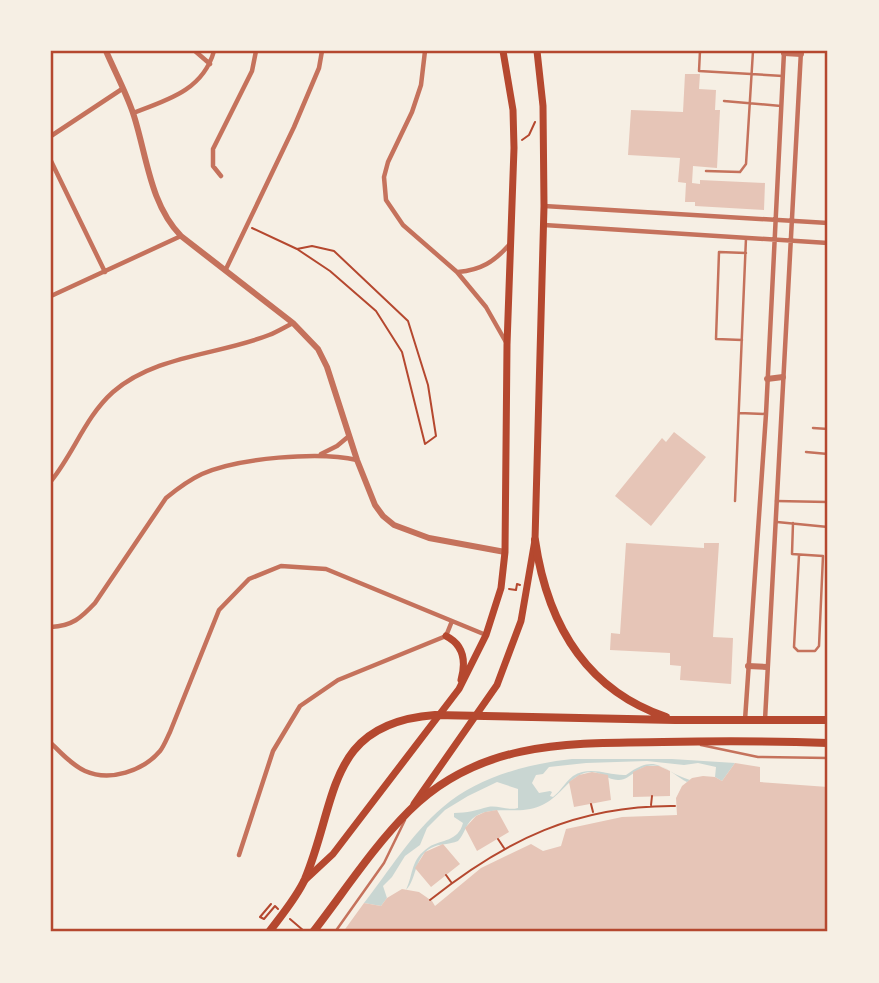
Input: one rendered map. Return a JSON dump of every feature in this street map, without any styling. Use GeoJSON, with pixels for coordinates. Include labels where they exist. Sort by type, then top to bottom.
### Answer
{"type":"FeatureCollection","features":[{"type":"Feature","properties":{"kind":"main road"},"geometry":{"type":"LineString","coordinates":[[269,932],[304,881],[333,854],[459,690],[486,635],[501,588],[505,552],[507,345],[514,148],[513,110],[503,51]]}},
{"type":"Feature","properties":{"kind":"main road"},"geometry":{"type":"LineString","coordinates":[[313,932],[410,811],[497,685],[517,632],[529,586],[535,540],[544,206],[544,106],[537,51]]}},
{"type":"Feature","properties":{"kind":"main road"},"geometry":{"type":"LineString","coordinates":[[535,540],[546,594],[574,648],[613,691],[631,703],[675,720]]}},
{"type":"Feature","properties":{"kind":"main road"},"geometry":{"type":"LineString","coordinates":[[446,636],[460,647],[464,659],[459,690]]}},
{"type":"Feature","properties":{"kind":"main road"},"geometry":{"type":"LineString","coordinates":[[304,881],[336,782],[354,751],[384,726],[413,716],[828,720]]}},
{"type":"Feature","properties":{"kind":"main road"},"geometry":{"type":"LineString","coordinates":[[410,811],[470,769],[530,748],[613,741],[828,743]]}},
{"type":"Feature","properties":{"kind":"street"},"geometry":{"type":"LineString","coordinates":[[106,51],[133,113],[161,209],[169,224],[293,323],[318,349],[327,367],[375,505],[383,516],[394,525],[429,538],[505,552]]}},
{"type":"Feature","properties":{"kind":"street"},"geometry":{"type":"LineString","coordinates":[[195,51],[210,64]]}},
{"type":"Feature","properties":{"kind":"street"},"geometry":{"type":"LineString","coordinates":[[133,113],[188,89],[204,74],[214,51]]}},
{"type":"Feature","properties":{"kind":"street"},"geometry":{"type":"LineString","coordinates":[[220,176],[213,166],[213,149],[252,71],[256,51]]}},
{"type":"Feature","properties":{"kind":"street"},"geometry":{"type":"LineString","coordinates":[[226,269],[294,127],[319,68],[322,51]]}},
{"type":"Feature","properties":{"kind":"street"},"geometry":{"type":"LineString","coordinates":[[425,51],[421,85],[402,136],[388,162],[383,188],[386,200],[403,225],[457,272],[486,307],[507,345]]}},
{"type":"Feature","properties":{"kind":"street"},"geometry":{"type":"LineString","coordinates":[[745,720],[765,414],[784,52],[801,52],[765,720]]}},
{"type":"Feature","properties":{"kind":"street"},"geometry":{"type":"LineString","coordinates":[[51,136],[121,89]]}},
{"type":"Feature","properties":{"kind":"street"},"geometry":{"type":"LineString","coordinates":[[51,161],[104,272]]}},
{"type":"Feature","properties":{"kind":"street"},"geometry":{"type":"LineString","coordinates":[[544,206],[828,223]]}},
{"type":"Feature","properties":{"kind":"street"},"geometry":{"type":"LineString","coordinates":[[543,225],[828,243]]}},
{"type":"Feature","properties":{"kind":"street"},"geometry":{"type":"LineString","coordinates":[[51,296],[181,236]]}},
{"type":"Feature","properties":{"kind":"street"},"geometry":{"type":"LineString","coordinates":[[457,272],[473,271],[487,266],[511,242]]}},
{"type":"Feature","properties":{"kind":"street"},"geometry":{"type":"LineString","coordinates":[[51,481],[97,410],[113,392],[135,377],[154,368],[268,336],[293,323]]}},
{"type":"Feature","properties":{"kind":"street"},"geometry":{"type":"LineString","coordinates":[[767,379],[783,377]]}},
{"type":"Feature","properties":{"kind":"street"},"geometry":{"type":"LineString","coordinates":[[321,454],[337,446],[349,435]]}},
{"type":"Feature","properties":{"kind":"street"},"geometry":{"type":"LineString","coordinates":[[51,627],[67,626],[82,617],[95,603],[166,498],[202,474],[229,464],[321,454],[358,460]]}},
{"type":"Feature","properties":{"kind":"street"},"geometry":{"type":"LineString","coordinates":[[51,743],[85,771],[106,776],[124,774],[148,762],[160,750],[170,732],[219,610],[249,579],[281,566],[326,569],[486,635]]}},
{"type":"Feature","properties":{"kind":"street"},"geometry":{"type":"LineString","coordinates":[[239,855],[273,751],[300,706],[338,680],[446,636],[452,621]]}},
{"type":"Feature","properties":{"kind":"street"},"geometry":{"type":"LineString","coordinates":[[748,666],[767,667]]}},
{"type":"Feature","properties":{"kind":"lane"},"geometry":{"type":"LineString","coordinates":[[700,51],[699,71],[783,76]]}},
{"type":"Feature","properties":{"kind":"lane"},"geometry":{"type":"LineString","coordinates":[[706,171],[740,172],[744,169],[753,51]]}},
{"type":"Feature","properties":{"kind":"lane"},"geometry":{"type":"LineString","coordinates":[[724,101],[781,106]]}},
{"type":"Feature","properties":{"kind":"lane"},"geometry":{"type":"LineString","coordinates":[[735,501],[746,238]]}},
{"type":"Feature","properties":{"kind":"lane"},"geometry":{"type":"LineString","coordinates":[[742,340],[716,339],[719,252],[746,253]]}},
{"type":"Feature","properties":{"kind":"lane"},"geometry":{"type":"LineString","coordinates":[[739,413],[765,414]]}},
{"type":"Feature","properties":{"kind":"lane"},"geometry":{"type":"LineString","coordinates":[[813,428],[828,429]]}},
{"type":"Feature","properties":{"kind":"lane"},"geometry":{"type":"LineString","coordinates":[[806,453],[828,454]]}},
{"type":"Feature","properties":{"kind":"lane"},"geometry":{"type":"LineString","coordinates":[[775,500],[828,502]]}},
{"type":"Feature","properties":{"kind":"lane"},"geometry":{"type":"LineString","coordinates":[[774,522],[828,527]]}},
{"type":"Feature","properties":{"kind":"lane"},"geometry":{"type":"LineString","coordinates":[[793,523],[792,554],[823,556],[819,646],[815,651],[798,651],[794,647],[799,555]]}},
{"type":"Feature","properties":{"kind":"lane"},"geometry":{"type":"LineString","coordinates":[[684,741],[758,757],[828,758]]}},
{"type":"Feature","properties":{"kind":"lane"},"geometry":{"type":"LineString","coordinates":[[335,932],[384,863],[410,811]]}},
{"type":"Feature","properties":{"kind":"path"},"geometry":{"type":"LineString","coordinates":[[514,148],[529,135],[544,106]]}},
{"type":"Feature","properties":{"kind":"path"},"geometry":{"type":"LineString","coordinates":[[248,226],[297,249],[330,271],[376,311],[402,352],[425,444],[436,436],[428,384],[408,321],[334,251],[312,246],[297,249]]}},
{"type":"Feature","properties":{"kind":"path"},"geometry":{"type":"LineString","coordinates":[[501,588],[516,590],[517,584],[529,586]]}},
{"type":"Feature","properties":{"kind":"path"},"geometry":{"type":"LineString","coordinates":[[651,806],[652,796]]}},
{"type":"Feature","properties":{"kind":"path"},"geometry":{"type":"LineString","coordinates":[[591,804],[593,813]]}},
{"type":"Feature","properties":{"kind":"path"},"geometry":{"type":"LineString","coordinates":[[430,900],[474,866],[547,829],[593,813],[651,806],[676,806]]}},
{"type":"Feature","properties":{"kind":"path"},"geometry":{"type":"LineString","coordinates":[[498,839],[504,849]]}},
{"type":"Feature","properties":{"kind":"path"},"geometry":{"type":"LineString","coordinates":[[446,875],[452,883]]}},
{"type":"Feature","properties":{"kind":"shaded area"},"geometry":{"type":"Polygon","coordinates":[[[572,759],[672,759],[735,763],[722,781],[715,777],[716,767],[698,763],[684,765],[647,761],[549,767],[543,774],[536,775],[532,783],[539,793],[550,791],[550,796],[553,797],[570,778],[586,771],[626,775],[645,765],[661,767],[646,766],[619,780],[596,773],[585,773],[573,779],[552,799],[540,806],[479,814],[472,819],[458,841],[434,846],[425,852],[406,890],[415,862],[423,852],[434,844],[453,837],[461,829],[463,823],[454,817],[454,813],[492,807],[518,808],[518,789],[497,782],[445,810],[427,828],[420,845],[405,856],[383,886],[387,898],[381,906],[364,903],[421,828],[457,797],[487,780],[521,768],[572,759]]]}},
{"type":"Feature","properties":{"kind":"building"},"geometry":{"type":"Polygon","coordinates":[[[685,74],[700,74],[699,89],[716,90],[715,110],[720,110],[717,168],[693,166],[692,183],[700,184],[700,180],[765,183],[764,210],[695,206],[695,202],[685,202],[686,183],[678,182],[680,158],[628,155],[631,110],[683,112],[685,74]]]}},
{"type":"Feature","properties":{"kind":"building"},"geometry":{"type":"Polygon","coordinates":[[[674,432],[706,457],[651,526],[615,496],[662,438],[666,442],[674,432]]]}},
{"type":"Feature","properties":{"kind":"building"},"geometry":{"type":"Polygon","coordinates":[[[626,543],[704,548],[704,543],[719,543],[713,637],[733,638],[731,684],[680,680],[681,666],[670,665],[670,653],[610,650],[611,633],[620,634],[626,543]]]}},
{"type":"Feature","properties":{"kind":"building"},"geometry":{"type":"Polygon","coordinates":[[[735,763],[760,767],[760,782],[828,787],[828,932],[343,932],[364,903],[381,906],[387,898],[402,889],[419,892],[435,906],[481,868],[531,844],[543,851],[561,846],[566,829],[622,817],[677,815],[676,798],[682,786],[692,778],[703,776],[722,781],[735,763]]]}},
{"type":"Feature","properties":{"kind":"building"},"geometry":{"type":"Polygon","coordinates":[[[646,766],[659,766],[670,771],[670,796],[633,797],[633,772],[646,766]]]}},
{"type":"Feature","properties":{"kind":"building"},"geometry":{"type":"Polygon","coordinates":[[[592,772],[608,775],[611,800],[574,807],[569,782],[579,775],[592,772]]]}},
{"type":"Feature","properties":{"kind":"building"},"geometry":{"type":"Polygon","coordinates":[[[497,810],[509,832],[477,851],[465,828],[476,816],[497,810]]]}},
{"type":"Feature","properties":{"kind":"building"},"geometry":{"type":"Polygon","coordinates":[[[443,844],[460,864],[431,887],[415,868],[425,852],[443,844]]]}}]}
